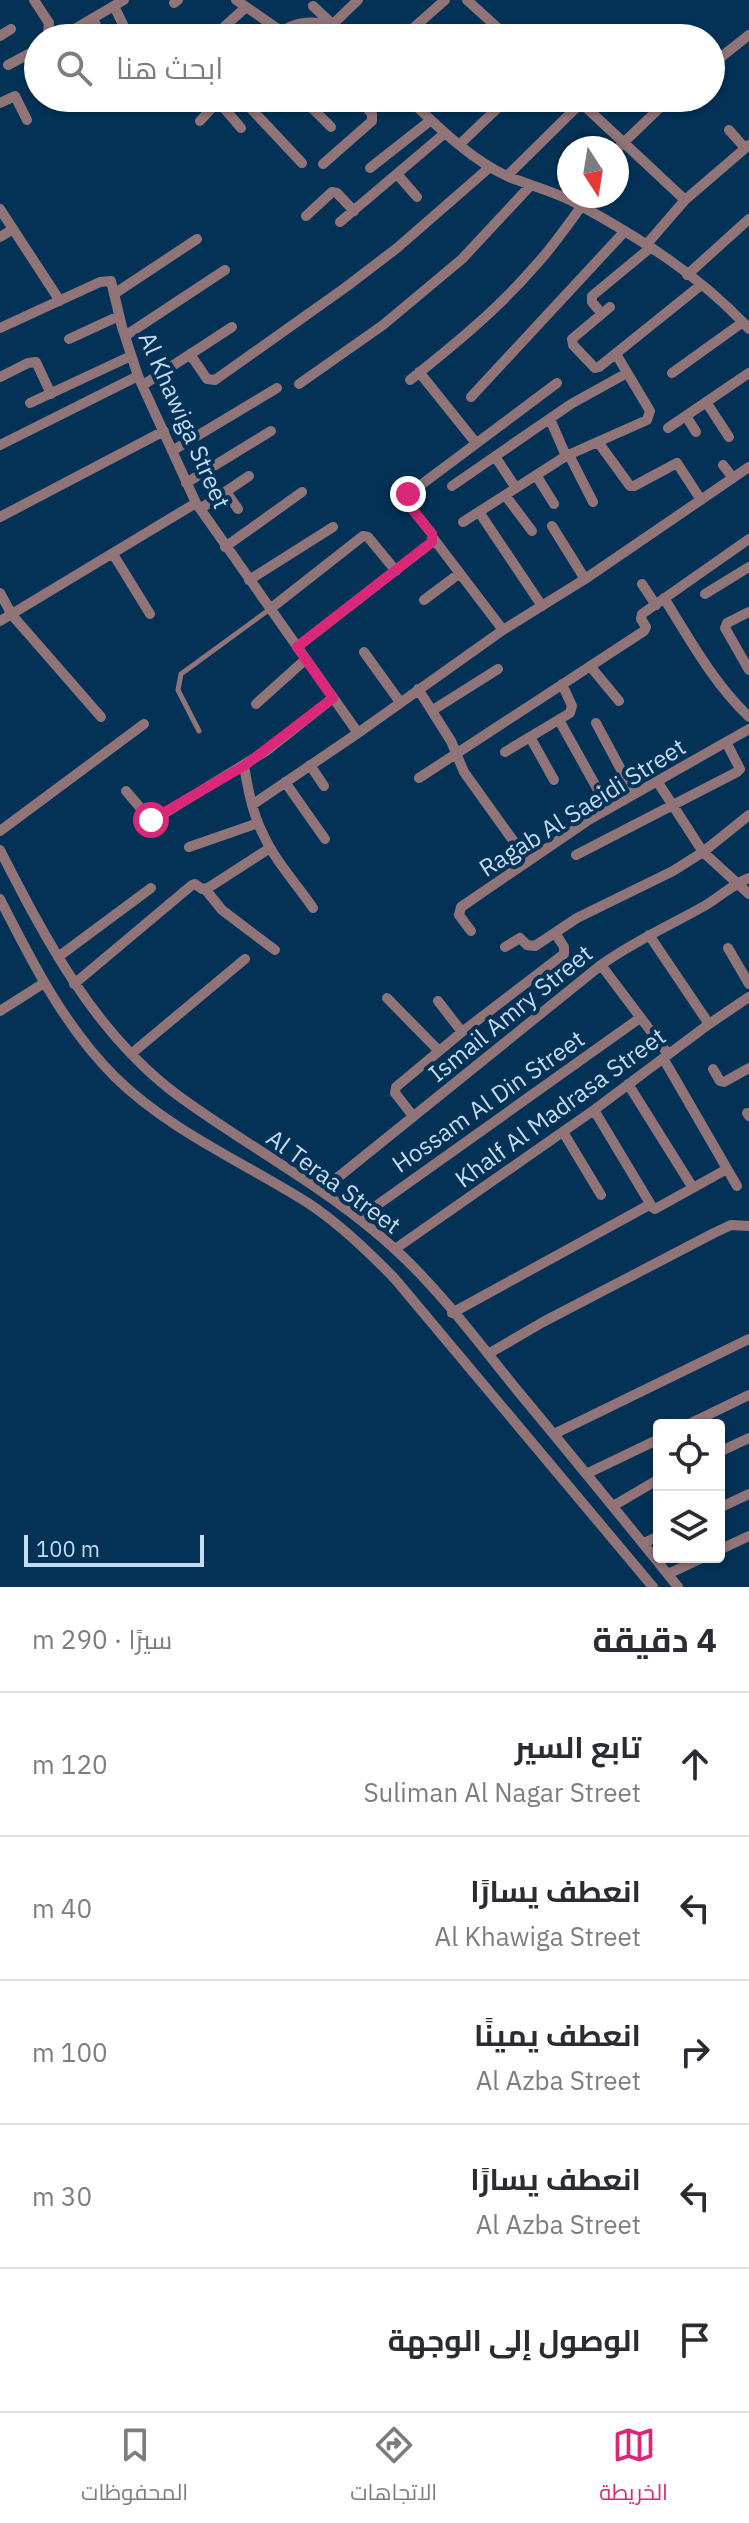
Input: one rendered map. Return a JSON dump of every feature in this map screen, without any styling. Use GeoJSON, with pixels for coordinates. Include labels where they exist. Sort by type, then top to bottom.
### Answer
{"type":"FeatureCollection","features":[{"type":"Feature","properties":{"kind":"street"},"geometry":{"type":"LineString","coordinates":[[34,0],[49,24]]}},
{"type":"Feature","properties":{"kind":"street"},"geometry":{"type":"LineString","coordinates":[[236,0],[266,24]]}},
{"type":"Feature","properties":{"kind":"street"},"geometry":{"type":"LineString","coordinates":[[333,24],[358,0]]}},
{"type":"Feature","properties":{"kind":"street"},"geometry":{"type":"LineString","coordinates":[[418,24],[445,0]]}},
{"type":"Feature","properties":{"kind":"street"},"geometry":{"type":"LineString","coordinates":[[467,0],[492,24]]}},
{"type":"Feature","properties":{"kind":"street"},"geometry":{"type":"LineString","coordinates":[[83,24],[119,3],[125,24]]}},
{"type":"Feature","properties":{"kind":"street"},"geometry":{"type":"LineString","coordinates":[[313,6],[331,24]]}},
{"type":"Feature","properties":{"kind":"street"},"geometry":{"type":"LineString","coordinates":[[227,24],[246,7]]}},
{"type":"Feature","properties":{"kind":"street"},"geometry":{"type":"LineString","coordinates":[[93,18],[95,24]]}},
{"type":"Feature","properties":{"kind":"street"},"geometry":{"type":"LineString","coordinates":[[300,24],[323,24]]}},
{"type":"Feature","properties":{"kind":"street"},"geometry":{"type":"LineString","coordinates":[[0,36],[11,29]]}},
{"type":"Feature","properties":{"kind":"street"},"geometry":{"type":"LineString","coordinates":[[725,54],[749,35]]}},
{"type":"Feature","properties":{"kind":"street"},"geometry":{"type":"LineString","coordinates":[[8,65],[24,56]]}},
{"type":"Feature","properties":{"kind":"street"},"geometry":{"type":"LineString","coordinates":[[0,103],[15,96],[27,120]]}},
{"type":"Feature","properties":{"kind":"street"},"geometry":{"type":"LineString","coordinates":[[200,121],[208,112]]}},
{"type":"Feature","properties":{"kind":"street"},"geometry":{"type":"LineString","coordinates":[[228,112],[241,128]]}},
{"type":"Feature","properties":{"kind":"street"},"geometry":{"type":"LineString","coordinates":[[254,112],[302,163]]}},
{"type":"Feature","properties":{"kind":"street"},"geometry":{"type":"LineString","coordinates":[[316,112],[331,127]]}},
{"type":"Feature","properties":{"kind":"street"},"geometry":{"type":"LineString","coordinates":[[323,164],[372,121],[370,112]]}},
{"type":"Feature","properties":{"kind":"street"},"geometry":{"type":"LineString","coordinates":[[422,112],[459,145],[490,167],[557,193]]}},
{"type":"Feature","properties":{"kind":"street"},"geometry":{"type":"LineString","coordinates":[[459,145],[493,112]]}},
{"type":"Feature","properties":{"kind":"street"},"geometry":{"type":"LineString","coordinates":[[507,176],[568,112]]}},
{"type":"Feature","properties":{"kind":"street"},"geometry":{"type":"LineString","coordinates":[[590,112],[613,136]]}},
{"type":"Feature","properties":{"kind":"street"},"geometry":{"type":"LineString","coordinates":[[629,137],[655,112]]}},
{"type":"Feature","properties":{"kind":"street"},"geometry":{"type":"LineString","coordinates":[[370,168],[431,120]]}},
{"type":"Feature","properties":{"kind":"street"},"geometry":{"type":"LineString","coordinates":[[701,285],[599,367],[591,366],[572,342],[606,311],[592,302],[592,296],[648,246],[685,200],[747,146],[729,130]]}},
{"type":"Feature","properties":{"kind":"street"},"geometry":{"type":"LineString","coordinates":[[340,222],[445,133]]}},
{"type":"Feature","properties":{"kind":"street"},"geometry":{"type":"LineString","coordinates":[[629,152],[685,200]]}},
{"type":"Feature","properties":{"kind":"street"},"geometry":{"type":"LineString","coordinates":[[190,354],[207,379],[215,380],[356,280],[490,167]]}},
{"type":"Feature","properties":{"kind":"street"},"geometry":{"type":"LineString","coordinates":[[397,174],[417,197]]}},
{"type":"Feature","properties":{"kind":"street"},"geometry":{"type":"LineString","coordinates":[[299,384],[383,325],[462,259],[531,185]]}},
{"type":"Feature","properties":{"kind":"street"},"geometry":{"type":"LineString","coordinates":[[306,216],[332,192],[337,193],[354,211]]}},
{"type":"Feature","properties":{"kind":"street"},"geometry":{"type":"LineString","coordinates":[[410,380],[517,286],[580,208]]}},
{"type":"Feature","properties":{"kind":"street"},"geometry":{"type":"LineString","coordinates":[[583,208],[648,246],[728,307],[746,326],[672,373]]}},
{"type":"Feature","properties":{"kind":"street"},"geometry":{"type":"LineString","coordinates":[[0,209],[60,301]]}},
{"type":"Feature","properties":{"kind":"street"},"geometry":{"type":"LineString","coordinates":[[687,275],[749,219]]}},
{"type":"Feature","properties":{"kind":"street"},"geometry":{"type":"LineString","coordinates":[[0,237],[13,229]]}},
{"type":"Feature","properties":{"kind":"street"},"geometry":{"type":"LineString","coordinates":[[471,397],[625,231]]}},
{"type":"Feature","properties":{"kind":"street"},"geometry":{"type":"LineString","coordinates":[[0,328],[100,282],[111,281],[114,294],[197,239]]}},
{"type":"Feature","properties":{"kind":"street"},"geometry":{"type":"LineString","coordinates":[[125,336],[225,270]]}},
{"type":"Feature","properties":{"kind":"street","name":"Al Khawiga Street"},"geometry":{"type":"LineString","coordinates":[[114,294],[131,356],[198,506],[358,733]]}},
{"type":"Feature","properties":{"kind":"street"},"geometry":{"type":"LineString","coordinates":[[69,339],[119,316]]}},
{"type":"Feature","properties":{"kind":"street"},"geometry":{"type":"LineString","coordinates":[[0,444],[141,380],[232,327]]}},
{"type":"Feature","properties":{"kind":"street"},"geometry":{"type":"LineString","coordinates":[[463,522],[568,456],[650,417],[650,411],[616,354]]}},
{"type":"Feature","properties":{"kind":"street"},"geometry":{"type":"LineString","coordinates":[[30,403],[131,356]]}},
{"type":"Feature","properties":{"kind":"street"},"geometry":{"type":"LineString","coordinates":[[0,377],[32,361],[36,362],[51,394]]}},
{"type":"Feature","properties":{"kind":"street"},"geometry":{"type":"LineString","coordinates":[[419,372],[476,443]]}},
{"type":"Feature","properties":{"kind":"street"},"geometry":{"type":"LineString","coordinates":[[452,486],[571,404],[627,373]]}},
{"type":"Feature","properties":{"kind":"street"},"geometry":{"type":"LineString","coordinates":[[668,428],[749,373]]}},
{"type":"Feature","properties":{"kind":"street"},"geometry":{"type":"LineString","coordinates":[[503,630],[405,500],[406,496],[557,383]]}},
{"type":"Feature","properties":{"kind":"street"},"geometry":{"type":"LineString","coordinates":[[172,451],[277,388]]}},
{"type":"Feature","properties":{"kind":"street"},"geometry":{"type":"LineString","coordinates":[[706,402],[729,437]]}},
{"type":"Feature","properties":{"kind":"street"},"geometry":{"type":"LineString","coordinates":[[686,416],[696,432]]}},
{"type":"Feature","properties":{"kind":"street"},"geometry":{"type":"LineString","coordinates":[[550,419],[593,502]]}},
{"type":"Feature","properties":{"kind":"street"},"geometry":{"type":"LineString","coordinates":[[0,517],[164,431]]}},
{"type":"Feature","properties":{"kind":"street"},"geometry":{"type":"LineString","coordinates":[[186,483],[271,431]]}},
{"type":"Feature","properties":{"kind":"street"},"geometry":{"type":"LineString","coordinates":[[598,442],[628,484],[632,486],[674,462],[679,464],[701,500]]}},
{"type":"Feature","properties":{"kind":"street"},"geometry":{"type":"LineString","coordinates":[[496,458],[516,488]]}},
{"type":"Feature","properties":{"kind":"street"},"geometry":{"type":"LineString","coordinates":[[723,465],[733,478]]}},
{"type":"Feature","properties":{"kind":"street"},"geometry":{"type":"LineString","coordinates":[[252,805],[503,630],[585,579],[749,467]]}},
{"type":"Feature","properties":{"kind":"street"},"geometry":{"type":"LineString","coordinates":[[536,475],[554,504]]}},
{"type":"Feature","properties":{"kind":"street"},"geometry":{"type":"LineString","coordinates":[[0,621],[249,476]]}},
{"type":"Feature","properties":{"kind":"street"},"geometry":{"type":"LineString","coordinates":[[226,492],[238,509]]}},
{"type":"Feature","properties":{"kind":"street"},"geometry":{"type":"LineString","coordinates":[[225,547],[302,492]]}},
{"type":"Feature","properties":{"kind":"street"},"geometry":{"type":"LineString","coordinates":[[505,495],[532,531]]}},
{"type":"Feature","properties":{"kind":"street"},"geometry":{"type":"LineString","coordinates":[[479,512],[542,606]]}},
{"type":"Feature","properties":{"kind":"street"},"geometry":{"type":"LineString","coordinates":[[552,526],[585,579]]}},
{"type":"Feature","properties":{"kind":"street"},"geometry":{"type":"LineString","coordinates":[[249,580],[333,527]]}},
{"type":"Feature","properties":{"kind":"street"},"geometry":{"type":"LineString","coordinates":[[270,609],[363,536],[368,537],[396,571]]}},
{"type":"Feature","properties":{"kind":"street"},"geometry":{"type":"LineString","coordinates":[[297,647],[430,545],[433,538]]}},
{"type":"Feature","properties":{"kind":"street"},"geometry":{"type":"LineString","coordinates":[[419,778],[644,631],[646,627],[641,616],[749,539]]}},
{"type":"Feature","properties":{"kind":"street"},"geometry":{"type":"LineString","coordinates":[[113,554],[150,614]]}},
{"type":"Feature","properties":{"kind":"street"},"geometry":{"type":"LineString","coordinates":[[705,594],[749,567]]}},
{"type":"Feature","properties":{"kind":"street"},"geometry":{"type":"LineString","coordinates":[[424,600],[460,573]]}},
{"type":"Feature","properties":{"kind":"street"},"geometry":{"type":"LineString","coordinates":[[642,584],[660,601],[708,670],[749,717]]}},
{"type":"Feature","properties":{"kind":"street"},"geometry":{"type":"LineString","coordinates":[[0,593],[12,615],[101,717]]}},
{"type":"Feature","properties":{"kind":"street"},"geometry":{"type":"LineString","coordinates":[[749,612],[727,623],[726,632],[749,670]]}},
{"type":"Feature","properties":{"kind":"street"},"geometry":{"type":"LineString","coordinates":[[364,652],[400,702]]}},
{"type":"Feature","properties":{"kind":"street"},"geometry":{"type":"LineString","coordinates":[[256,704],[306,659]]}},
{"type":"Feature","properties":{"kind":"street"},"geometry":{"type":"LineString","coordinates":[[590,666],[619,701]]}},
{"type":"Feature","properties":{"kind":"street"},"geometry":{"type":"LineString","coordinates":[[433,710],[498,669]]}},
{"type":"Feature","properties":{"kind":"street"},"geometry":{"type":"LineString","coordinates":[[505,752],[572,710],[562,684]]}},
{"type":"Feature","properties":{"kind":"street"},"geometry":{"type":"LineString","coordinates":[[418,689],[433,710],[464,772],[517,846]]}},
{"type":"Feature","properties":{"kind":"street"},"geometry":{"type":"LineString","coordinates":[[126,791],[151,820],[244,766],[333,698]]}},
{"type":"Feature","properties":{"kind":"street"},"geometry":{"type":"LineString","coordinates":[[559,720],[608,808]]}},
{"type":"Feature","properties":{"kind":"street"},"geometry":{"type":"LineString","coordinates":[[596,723],[634,794]]}},
{"type":"Feature","properties":{"kind":"street"},"geometry":{"type":"LineString","coordinates":[[0,831],[144,724]]}},
{"type":"Feature","properties":{"kind":"street","name":"Ragab Al Saeidi Street"},"geometry":{"type":"LineString","coordinates":[[471,931],[459,915],[461,907],[608,808],[749,729]]}},
{"type":"Feature","properties":{"kind":"street"},"geometry":{"type":"LineString","coordinates":[[530,737],[554,780]]}},
{"type":"Feature","properties":{"kind":"street"},"geometry":{"type":"LineString","coordinates":[[576,855],[737,772],[739,764],[726,742]]}},
{"type":"Feature","properties":{"kind":"street"},"geometry":{"type":"LineString","coordinates":[[310,765],[324,786]]}},
{"type":"Feature","properties":{"kind":"street"},"geometry":{"type":"LineString","coordinates":[[244,766],[252,805],[270,848],[313,908]]}},
{"type":"Feature","properties":{"kind":"street"},"geometry":{"type":"LineString","coordinates":[[657,781],[703,852],[749,894]]}},
{"type":"Feature","properties":{"kind":"street"},"geometry":{"type":"LineString","coordinates":[[285,782],[325,839]]}},
{"type":"Feature","properties":{"kind":"street"},"geometry":{"type":"LineString","coordinates":[[505,947],[520,938],[527,945],[535,946],[608,902],[673,871],[703,852],[749,815]]}},
{"type":"Feature","properties":{"kind":"street"},"geometry":{"type":"LineString","coordinates":[[189,847],[258,823]]}},
{"type":"Feature","properties":{"kind":"street"},"geometry":{"type":"LineString","coordinates":[[205,889],[270,848]]}},
{"type":"Feature","properties":{"kind":"street","name":"Al Teraa Street"},"geometry":{"type":"LineString","coordinates":[[0,850],[74,984],[131,1054],[174,1092],[321,1191],[395,1249],[488,1354],[678,1587]]}},
{"type":"Feature","properties":{"kind":"street","name":"Ismail Amry Street"},"geometry":{"type":"LineString","coordinates":[[321,1191],[601,965],[749,878]]}},
{"type":"Feature","properties":{"kind":"street"},"geometry":{"type":"LineString","coordinates":[[74,984],[195,884],[205,889],[222,910],[275,950]]}},
{"type":"Feature","properties":{"kind":"street"},"geometry":{"type":"LineString","coordinates":[[58,957],[151,888]]}},
{"type":"Feature","properties":{"kind":"street","name":"Al Teraa Street"},"geometry":{"type":"LineString","coordinates":[[0,899],[44,983],[86,1045],[116,1078],[160,1114],[205,1144],[308,1204],[367,1251],[395,1279],[653,1587]]}},
{"type":"Feature","properties":{"kind":"street"},"geometry":{"type":"LineString","coordinates":[[413,1116],[395,1093],[396,1087],[564,954],[564,947],[555,933]]}},
{"type":"Feature","properties":{"kind":"street"},"geometry":{"type":"LineString","coordinates":[[649,935],[709,1024]]}},
{"type":"Feature","properties":{"kind":"street"},"geometry":{"type":"LineString","coordinates":[[728,948],[749,984]]}},
{"type":"Feature","properties":{"kind":"street"},"geometry":{"type":"LineString","coordinates":[[131,1054],[245,959]]}},
{"type":"Feature","properties":{"kind":"street"},"geometry":{"type":"LineString","coordinates":[[601,965],[666,1056],[737,1186]]}},
{"type":"Feature","properties":{"kind":"street"},"geometry":{"type":"LineString","coordinates":[[0,1011],[44,983]]}},
{"type":"Feature","properties":{"kind":"street","name":"Khalf Al Madrasa Street"},"geometry":{"type":"LineString","coordinates":[[395,1249],[749,997]]}},
{"type":"Feature","properties":{"kind":"street"},"geometry":{"type":"LineString","coordinates":[[387,998],[439,1051]]}},
{"type":"Feature","properties":{"kind":"street"},"geometry":{"type":"LineString","coordinates":[[438,1001],[462,1032]]}},
{"type":"Feature","properties":{"kind":"street","name":"Hossam Al Din Street"},"geometry":{"type":"LineString","coordinates":[[359,1218],[640,1018]]}},
{"type":"Feature","properties":{"kind":"street"},"geometry":{"type":"LineString","coordinates":[[713,1069],[720,1081],[724,1082],[749,1068]]}},
{"type":"Feature","properties":{"kind":"street"},"geometry":{"type":"LineString","coordinates":[[628,1084],[693,1188]]}},
{"type":"Feature","properties":{"kind":"street"},"geometry":{"type":"LineString","coordinates":[[594,1110],[655,1209],[727,1169]]}},
{"type":"Feature","properties":{"kind":"street"},"geometry":{"type":"LineString","coordinates":[[563,1132],[601,1195]]}},
{"type":"Feature","properties":{"kind":"street"},"geometry":{"type":"LineString","coordinates":[[452,1313],[651,1205]]}},
{"type":"Feature","properties":{"kind":"street"},"geometry":{"type":"LineString","coordinates":[[488,1354],[714,1233],[731,1225],[749,1226]]}},
{"type":"Feature","properties":{"kind":"street"},"geometry":{"type":"LineString","coordinates":[[554,1434],[749,1339]]}},
{"type":"Feature","properties":{"kind":"street"},"geometry":{"type":"LineString","coordinates":[[699,1419],[749,1395]]}},
{"type":"Feature","properties":{"kind":"street"},"geometry":{"type":"LineString","coordinates":[[725,1449],[749,1438]]}},
{"type":"Feature","properties":{"kind":"street"},"geometry":{"type":"LineString","coordinates":[[586,1474],[653,1442]]}},
{"type":"Feature","properties":{"kind":"street"},"geometry":{"type":"LineString","coordinates":[[613,1506],[653,1483]]}},
{"type":"Feature","properties":{"kind":"street"},"geometry":{"type":"LineString","coordinates":[[725,1505],[749,1494]]}},
{"type":"Feature","properties":{"kind":"street"},"geometry":{"type":"LineString","coordinates":[[725,1547],[749,1536]]}},
{"type":"Feature","properties":{"kind":"street"},"geometry":{"type":"LineString","coordinates":[[644,1543],[653,1539]]}},
{"type":"Feature","properties":{"kind":"street"},"geometry":{"type":"LineString","coordinates":[[668,1574],[691,1563]]}},
{"type":"Feature","properties":{"kind":"lane"},"geometry":{"type":"LineString","coordinates":[[199,731],[178,690],[181,674],[270,609]]}},
{"type":"Feature","properties":{"kind":"route"},"geometry":{"type":"LineString","coordinates":[[151,820],[244,766],[333,698],[297,647],[430,545],[432,534],[405,500],[408,494]]}}]}
